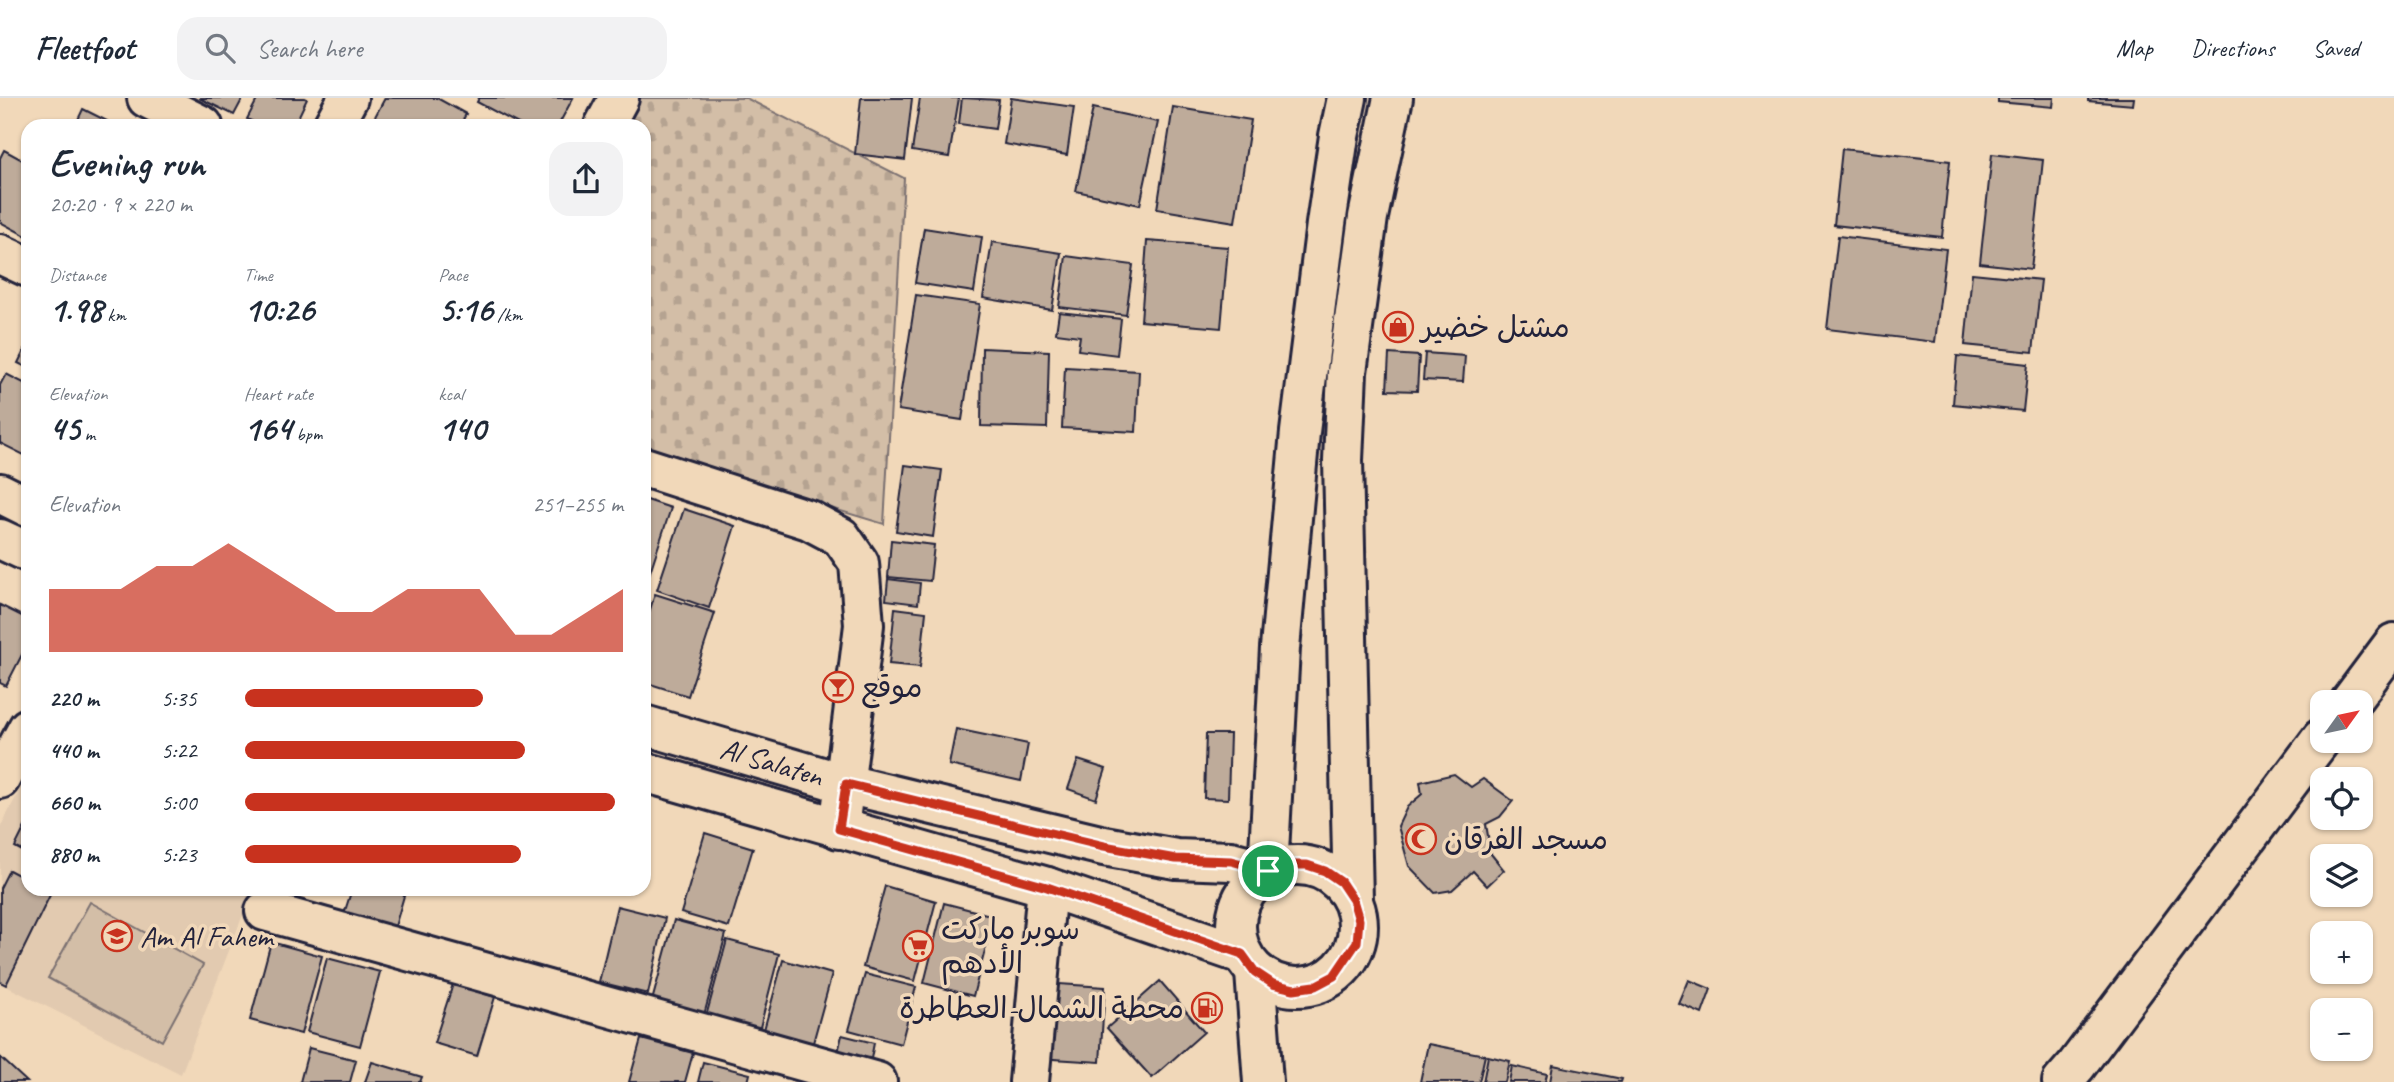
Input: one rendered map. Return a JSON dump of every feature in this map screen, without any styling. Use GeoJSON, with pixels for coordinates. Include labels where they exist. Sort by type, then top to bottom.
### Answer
{"type":"FeatureCollection","features":[{"type":"Feature","properties":{"kind":"main road"},"geometry":{"type":"LineString","coordinates":[[147,98],[189,119]]}},
{"type":"Feature","properties":{"kind":"main road"},"geometry":{"type":"LineString","coordinates":[[337,119],[348,98]]}},
{"type":"Feature","properties":{"kind":"main road"},"geometry":{"type":"LineString","coordinates":[[608,119],[619,98]]}},
{"type":"Feature","properties":{"kind":"main road"},"geometry":{"type":"LineString","coordinates":[[1268,871],[1280,648],[1300,432],[1326,224],[1347,98]]}},
{"type":"Feature","properties":{"kind":"main road"},"geometry":{"type":"LineString","coordinates":[[1249,963],[1273,984],[1294,989],[1315,986],[1334,976],[1357,942],[1359,920],[1353,900],[1343,447],[1347,372],[1368,217],[1393,98]]}},
{"type":"Feature","properties":{"kind":"main road"},"geometry":{"type":"LineString","coordinates":[[0,254],[21,264]]}},
{"type":"Feature","properties":{"kind":"main road"},"geometry":{"type":"LineString","coordinates":[[651,469],[810,520],[841,537],[859,563],[864,625],[839,829]]}},
{"type":"Feature","properties":{"kind":"main road"},"geometry":{"type":"LineString","coordinates":[[0,493],[21,504]]}},
{"type":"Feature","properties":{"kind":"main road"},"geometry":{"type":"LineString","coordinates":[[0,539],[21,549]]}},
{"type":"Feature","properties":{"kind":"main road"},"geometry":{"type":"LineString","coordinates":[[2359,690],[2394,643]]}},
{"type":"Feature","properties":{"kind":"main road","name":"Al Salaten"},"geometry":{"type":"LineString","coordinates":[[651,727],[846,784],[1104,846],[1176,859],[1231,861],[1268,871]]}},
{"type":"Feature","properties":{"kind":"main road"},"geometry":{"type":"LineString","coordinates":[[0,779],[21,741]]}},
{"type":"Feature","properties":{"kind":"main road"},"geometry":{"type":"LineString","coordinates":[[2073,1077],[2311,753]]}},
{"type":"Feature","properties":{"kind":"main road","name":"Al Salaten"},"geometry":{"type":"LineString","coordinates":[[651,774],[1047,887],[1249,963]]}},
{"type":"Feature","properties":{"kind":"main road"},"geometry":{"type":"LineString","coordinates":[[1263,1082],[1249,963],[1236,936],[1236,917],[1242,898],[1253,882],[1268,871],[1287,865],[1307,865],[1325,871],[1341,882],[1353,900]]}},
{"type":"Feature","properties":{"kind":"main road"},"geometry":{"type":"LineString","coordinates":[[1030,1082],[1047,887]]}},
{"type":"Feature","properties":{"kind":"main road"},"geometry":{"type":"LineString","coordinates":[[265,911],[877,1082]]}},
{"type":"Feature","properties":{"kind":"shaded area","name":"Am Al Fahem"},"geometry":{"type":"Polygon","coordinates":[[[21,788],[21,896],[250,896],[181,1074],[0,983],[0,828],[21,788]]]}},
{"type":"Feature","properties":{"kind":"green space"},"geometry":{"type":"Polygon","coordinates":[[[638,98],[746,98],[904,178],[884,524],[651,454],[651,119],[628,119],[638,98]]]}},
{"type":"Feature","properties":{"kind":"green space"},"geometry":{"type":"Polygon","coordinates":[[[90,902],[203,965],[162,1041],[48,978],[90,902]]]}},
{"type":"Feature","properties":{"kind":"building"},"geometry":{"type":"Polygon","coordinates":[[[199,98],[243,98],[234,115],[199,98]]]}},
{"type":"Feature","properties":{"kind":"building"},"geometry":{"type":"Polygon","coordinates":[[[258,98],[307,99],[297,119],[247,119],[258,98]]]}},
{"type":"Feature","properties":{"kind":"building"},"geometry":{"type":"Polygon","coordinates":[[[385,98],[437,98],[466,114],[464,119],[374,119],[385,98]]]}},
{"type":"Feature","properties":{"kind":"building"},"geometry":{"type":"Polygon","coordinates":[[[479,98],[573,98],[562,119],[509,119],[477,102],[479,98]]]}},
{"type":"Feature","properties":{"kind":"building"},"geometry":{"type":"Polygon","coordinates":[[[861,98],[912,98],[905,160],[855,154],[861,98]]]}},
{"type":"Feature","properties":{"kind":"building"},"geometry":{"type":"Polygon","coordinates":[[[920,98],[959,98],[949,157],[912,151],[920,98]]]}},
{"type":"Feature","properties":{"kind":"building"},"geometry":{"type":"Polygon","coordinates":[[[962,98],[999,100],[995,129],[959,124],[962,98]]]}},
{"type":"Feature","properties":{"kind":"building"},"geometry":{"type":"Polygon","coordinates":[[[1011,98],[1074,107],[1067,155],[1004,144],[1011,98]]]}},
{"type":"Feature","properties":{"kind":"building"},"geometry":{"type":"Polygon","coordinates":[[[1998,98],[2054,98],[2053,107],[1998,102],[1998,98]]]}},
{"type":"Feature","properties":{"kind":"building"},"geometry":{"type":"Polygon","coordinates":[[[2088,98],[2134,98],[2133,105],[2088,101],[2088,98]]]}},
{"type":"Feature","properties":{"kind":"building"},"geometry":{"type":"Polygon","coordinates":[[[1173,107],[1251,120],[1235,222],[1157,209],[1173,107]]]}},
{"type":"Feature","properties":{"kind":"building"},"geometry":{"type":"Polygon","coordinates":[[[1093,108],[1158,122],[1140,205],[1076,191],[1093,108]]]}},
{"type":"Feature","properties":{"kind":"building"},"geometry":{"type":"Polygon","coordinates":[[[83,109],[103,119],[78,119],[83,109]]]}},
{"type":"Feature","properties":{"kind":"building"},"geometry":{"type":"Polygon","coordinates":[[[1842,149],[1950,161],[1942,237],[1834,225],[1842,149]]]}},
{"type":"Feature","properties":{"kind":"building"},"geometry":{"type":"Polygon","coordinates":[[[4,150],[21,159],[21,233],[0,222],[0,158],[4,150]]]}},
{"type":"Feature","properties":{"kind":"building"},"geometry":{"type":"Polygon","coordinates":[[[1992,154],[2043,160],[2031,269],[1980,263],[1992,154]]]}},
{"type":"Feature","properties":{"kind":"building"},"geometry":{"type":"Polygon","coordinates":[[[924,228],[982,237],[974,292],[915,283],[924,228]]]}},
{"type":"Feature","properties":{"kind":"building"},"geometry":{"type":"Polygon","coordinates":[[[1838,236],[1946,249],[1935,342],[1827,329],[1838,236]]]}},
{"type":"Feature","properties":{"kind":"building"},"geometry":{"type":"Polygon","coordinates":[[[1147,241],[1228,247],[1221,328],[1141,321],[1147,241]]]}},
{"type":"Feature","properties":{"kind":"building"},"geometry":{"type":"Polygon","coordinates":[[[992,242],[1061,253],[1052,310],[983,298],[992,242]]]}},
{"type":"Feature","properties":{"kind":"building"},"geometry":{"type":"Polygon","coordinates":[[[1066,256],[1133,265],[1126,315],[1059,307],[1066,256]]]}},
{"type":"Feature","properties":{"kind":"building"},"geometry":{"type":"Polygon","coordinates":[[[1972,273],[2041,280],[2033,352],[1965,345],[1972,273]]]}},
{"type":"Feature","properties":{"kind":"building"},"geometry":{"type":"Polygon","coordinates":[[[916,295],[980,304],[962,420],[898,410],[916,295]]]}},
{"type":"Feature","properties":{"kind":"building"},"geometry":{"type":"Polygon","coordinates":[[[1059,312],[1121,319],[1117,355],[1078,350],[1080,336],[1056,333],[1059,312]]]}},
{"type":"Feature","properties":{"kind":"building"},"geometry":{"type":"Polygon","coordinates":[[[982,348],[1049,351],[1047,428],[981,426],[982,348]]]}},
{"type":"Feature","properties":{"kind":"building"},"geometry":{"type":"Polygon","coordinates":[[[1425,353],[1465,356],[1463,382],[1423,380],[1425,353]]]}},
{"type":"Feature","properties":{"kind":"building"},"geometry":{"type":"Polygon","coordinates":[[[1389,354],[1419,356],[1417,391],[1387,390],[1389,354]]]}},
{"type":"Feature","properties":{"kind":"building"},"geometry":{"type":"Polygon","coordinates":[[[1957,356],[2028,364],[2023,411],[1953,404],[1957,356]]]}},
{"type":"Feature","properties":{"kind":"building"},"geometry":{"type":"Polygon","coordinates":[[[1065,367],[1139,371],[1136,432],[1062,428],[1065,367]]]}},
{"type":"Feature","properties":{"kind":"building"},"geometry":{"type":"Polygon","coordinates":[[[6,374],[21,382],[21,454],[0,443],[0,385],[6,374]]]}},
{"type":"Feature","properties":{"kind":"building"},"geometry":{"type":"Polygon","coordinates":[[[905,465],[942,470],[933,537],[896,531],[905,465]]]}},
{"type":"Feature","properties":{"kind":"building"},"geometry":{"type":"Polygon","coordinates":[[[651,501],[671,508],[651,569],[651,501]]]}},
{"type":"Feature","properties":{"kind":"building"},"geometry":{"type":"Polygon","coordinates":[[[684,509],[735,526],[709,608],[657,590],[684,509]]]}},
{"type":"Feature","properties":{"kind":"building"},"geometry":{"type":"Polygon","coordinates":[[[891,540],[934,545],[930,581],[888,577],[891,540]]]}},
{"type":"Feature","properties":{"kind":"building"},"geometry":{"type":"Polygon","coordinates":[[[888,579],[920,583],[918,604],[886,600],[888,579]]]}},
{"type":"Feature","properties":{"kind":"building"},"geometry":{"type":"Polygon","coordinates":[[[655,594],[715,613],[688,696],[651,684],[651,606],[655,594]]]}},
{"type":"Feature","properties":{"kind":"building"},"geometry":{"type":"Polygon","coordinates":[[[0,605],[21,616],[21,657],[6,686],[0,683],[0,605]]]}},
{"type":"Feature","properties":{"kind":"building"},"geometry":{"type":"Polygon","coordinates":[[[895,608],[926,612],[920,667],[889,664],[895,608]]]}},
{"type":"Feature","properties":{"kind":"building"},"geometry":{"type":"Polygon","coordinates":[[[956,729],[1028,744],[1021,781],[949,765],[956,729]]]}},
{"type":"Feature","properties":{"kind":"building"},"geometry":{"type":"Polygon","coordinates":[[[1206,734],[1230,734],[1228,799],[1204,798],[1206,734]]]}},
{"type":"Feature","properties":{"kind":"building"},"geometry":{"type":"Polygon","coordinates":[[[1078,760],[1106,769],[1096,799],[1068,789],[1078,760]]]}},
{"type":"Feature","properties":{"kind":"building"},"geometry":{"type":"Polygon","coordinates":[[[1454,774],[1471,787],[1483,779],[1513,801],[1500,817],[1486,824],[1491,854],[1504,870],[1487,886],[1473,871],[1452,890],[1435,893],[1409,866],[1398,826],[1407,807],[1422,794],[1420,782],[1454,774]]]}},
{"type":"Feature","properties":{"kind":"building"},"geometry":{"type":"Polygon","coordinates":[[[705,833],[753,848],[729,927],[681,913],[705,833]]]}},
{"type":"Feature","properties":{"kind":"building"},"geometry":{"type":"Polygon","coordinates":[[[21,835],[21,850],[15,847],[21,835]]]}},
{"type":"Feature","properties":{"kind":"building"},"geometry":{"type":"Polygon","coordinates":[[[9,870],[21,876],[21,896],[50,896],[6,985],[0,982],[0,888],[9,870]]]}},
{"type":"Feature","properties":{"kind":"building"},"geometry":{"type":"Polygon","coordinates":[[[885,886],[936,901],[915,981],[863,967],[885,886]]]}},
{"type":"Feature","properties":{"kind":"building"},"geometry":{"type":"Polygon","coordinates":[[[350,896],[404,896],[394,930],[344,914],[350,896]]]}},
{"type":"Feature","properties":{"kind":"building"},"geometry":{"type":"Polygon","coordinates":[[[944,903],[994,916],[973,996],[924,983],[944,903]]]}},
{"type":"Feature","properties":{"kind":"building"},"geometry":{"type":"Polygon","coordinates":[[[617,906],[665,918],[648,994],[599,982],[617,906]]]}},
{"type":"Feature","properties":{"kind":"building"},"geometry":{"type":"Polygon","coordinates":[[[674,920],[726,934],[704,1015],[652,1001],[674,920]]]}},
{"type":"Feature","properties":{"kind":"building"},"geometry":{"type":"Polygon","coordinates":[[[727,940],[779,954],[758,1035],[705,1020],[727,940]]]}},
{"type":"Feature","properties":{"kind":"building"},"geometry":{"type":"Polygon","coordinates":[[[271,942],[322,956],[301,1034],[250,1020],[271,942]]]}},
{"type":"Feature","properties":{"kind":"building"},"geometry":{"type":"Polygon","coordinates":[[[327,958],[380,972],[360,1046],[307,1032],[327,958]]]}},
{"type":"Feature","properties":{"kind":"building"},"geometry":{"type":"Polygon","coordinates":[[[783,960],[832,974],[811,1050],[762,1037],[783,960]]]}},
{"type":"Feature","properties":{"kind":"building"},"geometry":{"type":"Polygon","coordinates":[[[865,974],[916,987],[901,1044],[849,1030],[865,974]]]}},
{"type":"Feature","properties":{"kind":"building"},"geometry":{"type":"Polygon","coordinates":[[[1689,980],[1711,989],[1702,1014],[1679,1004],[1689,980]]]}},
{"type":"Feature","properties":{"kind":"building"},"geometry":{"type":"Polygon","coordinates":[[[1160,981],[1204,1032],[1152,1078],[1107,1028],[1160,981]]]}},
{"type":"Feature","properties":{"kind":"building"},"geometry":{"type":"Polygon","coordinates":[[[1043,983],[1105,987],[1100,1062],[1038,1058],[1043,983]]]}},
{"type":"Feature","properties":{"kind":"building"},"geometry":{"type":"Polygon","coordinates":[[[453,984],[495,997],[477,1056],[434,1043],[453,984]]]}},
{"type":"Feature","properties":{"kind":"building"},"geometry":{"type":"Polygon","coordinates":[[[842,1035],[874,1043],[870,1064],[837,1057],[842,1035]]]}},
{"type":"Feature","properties":{"kind":"building"},"geometry":{"type":"Polygon","coordinates":[[[641,1039],[693,1053],[685,1082],[629,1082],[641,1039]]]}},
{"type":"Feature","properties":{"kind":"building"},"geometry":{"type":"Polygon","coordinates":[[[1428,1044],[1485,1055],[1479,1082],[1420,1082],[1428,1044]]]}},
{"type":"Feature","properties":{"kind":"building"},"geometry":{"type":"Polygon","coordinates":[[[309,1048],[356,1060],[350,1082],[300,1082],[309,1048]]]}},
{"type":"Feature","properties":{"kind":"building"},"geometry":{"type":"Polygon","coordinates":[[[1488,1056],[1510,1061],[1505,1082],[1483,1082],[1488,1056]]]}},
{"type":"Feature","properties":{"kind":"building"},"geometry":{"type":"Polygon","coordinates":[[[0,1057],[27,1082],[0,1082],[0,1057]]]}},
{"type":"Feature","properties":{"kind":"building"},"geometry":{"type":"Polygon","coordinates":[[[372,1062],[422,1077],[420,1082],[365,1082],[372,1062]]]}},
{"type":"Feature","properties":{"kind":"building"},"geometry":{"type":"Polygon","coordinates":[[[703,1062],[750,1074],[748,1082],[698,1082],[703,1062]]]}},
{"type":"Feature","properties":{"kind":"building"},"geometry":{"type":"Polygon","coordinates":[[[1553,1065],[1622,1079],[1621,1082],[1550,1082],[1553,1065]]]}},
{"type":"Feature","properties":{"kind":"building"},"geometry":{"type":"Polygon","coordinates":[[[1512,1066],[1547,1074],[1545,1082],[1509,1082],[1512,1066]]]}},
{"type":"Feature","properties":{"kind":"place","name":"مشتل خضير"},"geometry":{"type":"Point","coordinates":[1398,327]}},
{"type":"Feature","properties":{"kind":"place","name":"موقع"},"geometry":{"type":"Point","coordinates":[838,687]}},
{"type":"Feature","properties":{"kind":"place","name":"مسجد الفرقان"},"geometry":{"type":"Point","coordinates":[1421,839]}},
{"type":"Feature","properties":{"kind":"place","name":"Am Al Fahem"},"geometry":{"type":"Point","coordinates":[117,936]}},
{"type":"Feature","properties":{"kind":"place","name":"سوبر ماركت الأدهم"},"geometry":{"type":"Point","coordinates":[918,946]}},
{"type":"Feature","properties":{"kind":"place","name":"محطة الشمال-العطاطرة"},"geometry":{"type":"Point","coordinates":[1207,1008]}},
{"type":"Feature","properties":{"kind":"route"},"geometry":{"type":"LineString","coordinates":[[846,784],[1104,846],[1176,859],[1231,861],[1268,871],[1287,865],[1307,865],[1325,871],[1341,882],[1353,900],[1359,920],[1357,942],[1334,976],[1315,986],[1294,989],[1273,984],[1255,972],[1242,954],[1047,887],[839,829],[846,784]]}}]}
